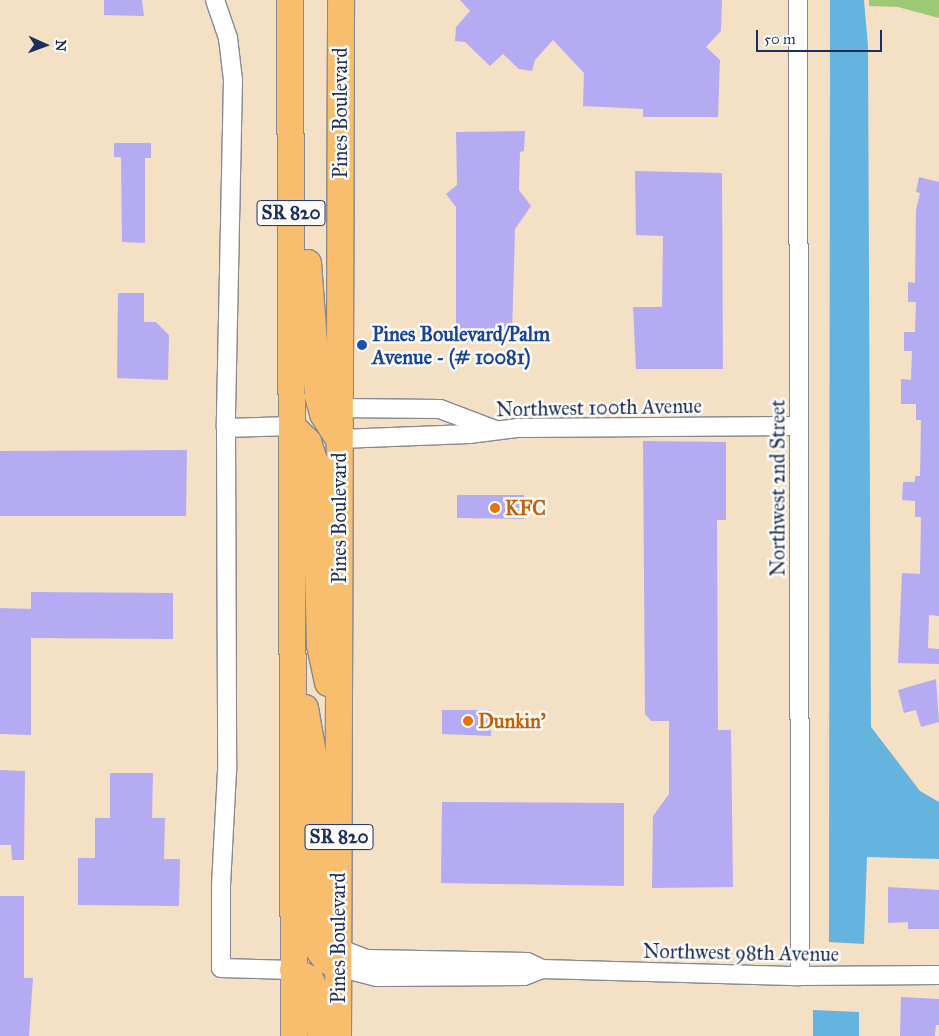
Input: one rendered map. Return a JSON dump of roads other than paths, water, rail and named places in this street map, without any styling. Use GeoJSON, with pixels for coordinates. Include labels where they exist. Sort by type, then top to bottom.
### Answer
{"type":"FeatureCollection","features":[{"type":"Feature","properties":{"kind":"highway","name":"SR 820"},"geometry":{"type":"LineString","coordinates":[[290,0],[294,1036]]}},
{"type":"Feature","properties":{"kind":"highway","name":"Pines Boulevard"},"geometry":{"type":"LineString","coordinates":[[338,1036],[341,0]]}},
{"type":"Feature","properties":{"kind":"highway"},"geometry":{"type":"LineString","coordinates":[[291,162],[303,209],[318,396],[323,414],[340,439]]}},
{"type":"Feature","properties":{"kind":"highway"},"geometry":{"type":"LineString","coordinates":[[292,426],[308,442],[315,463],[320,645],[328,685],[339,709]]}},
{"type":"Feature","properties":{"kind":"highway"},"geometry":{"type":"LineString","coordinates":[[293,634],[313,754],[313,922],[318,949],[326,960],[338,958]]}},
{"type":"Feature","properties":{"kind":"highway"},"geometry":{"type":"LineString","coordinates":[[293,970],[310,979],[319,998],[320,1036]]}},
{"type":"Feature","properties":{"kind":"street"},"geometry":{"type":"LineString","coordinates":[[215,0],[228,38],[233,80],[226,428],[227,771],[221,887],[221,968],[293,970]]}},
{"type":"Feature","properties":{"kind":"street","name":"Northwest 2nd Street"},"geometry":{"type":"LineString","coordinates":[[798,0],[800,976]]}},
{"type":"Feature","properties":{"kind":"street"},"geometry":{"type":"LineString","coordinates":[[339,408],[440,409],[496,430]]}},
{"type":"Feature","properties":{"kind":"street"},"geometry":{"type":"LineString","coordinates":[[226,428],[292,426]]}},
{"type":"Feature","properties":{"kind":"street","name":"Northwest 100th Avenue"},"geometry":{"type":"LineString","coordinates":[[340,439],[496,430],[799,426]]}},
{"type":"Feature","properties":{"kind":"street","name":"Northwest 98th Avenue"},"geometry":{"type":"LineString","coordinates":[[338,958],[378,977],[524,976],[542,970],[800,976],[939,975]]}},
{"type":"Feature","properties":{"kind":"water"},"geometry":{"type":"Polygon","coordinates":[[[830,0],[864,0],[868,46],[871,727],[920,791],[939,802],[939,859],[867,857],[864,944],[829,942],[830,0]]]}},
{"type":"Feature","properties":{"kind":"water"},"geometry":{"type":"Polygon","coordinates":[[[813,1010],[859,1012],[859,1036],[813,1036],[813,1010]]]}},
{"type":"Feature","properties":{"kind":"place","name":"Pines Boulevard/Palm Avenue - (# 10081)"},"geometry":{"type":"Point","coordinates":[362,345]}},
{"type":"Feature","properties":{"kind":"place","name":"KFC"},"geometry":{"type":"Point","coordinates":[495,508]}},
{"type":"Feature","properties":{"kind":"place","name":"Dunkin'"},"geometry":{"type":"Point","coordinates":[468,721]}}]}
